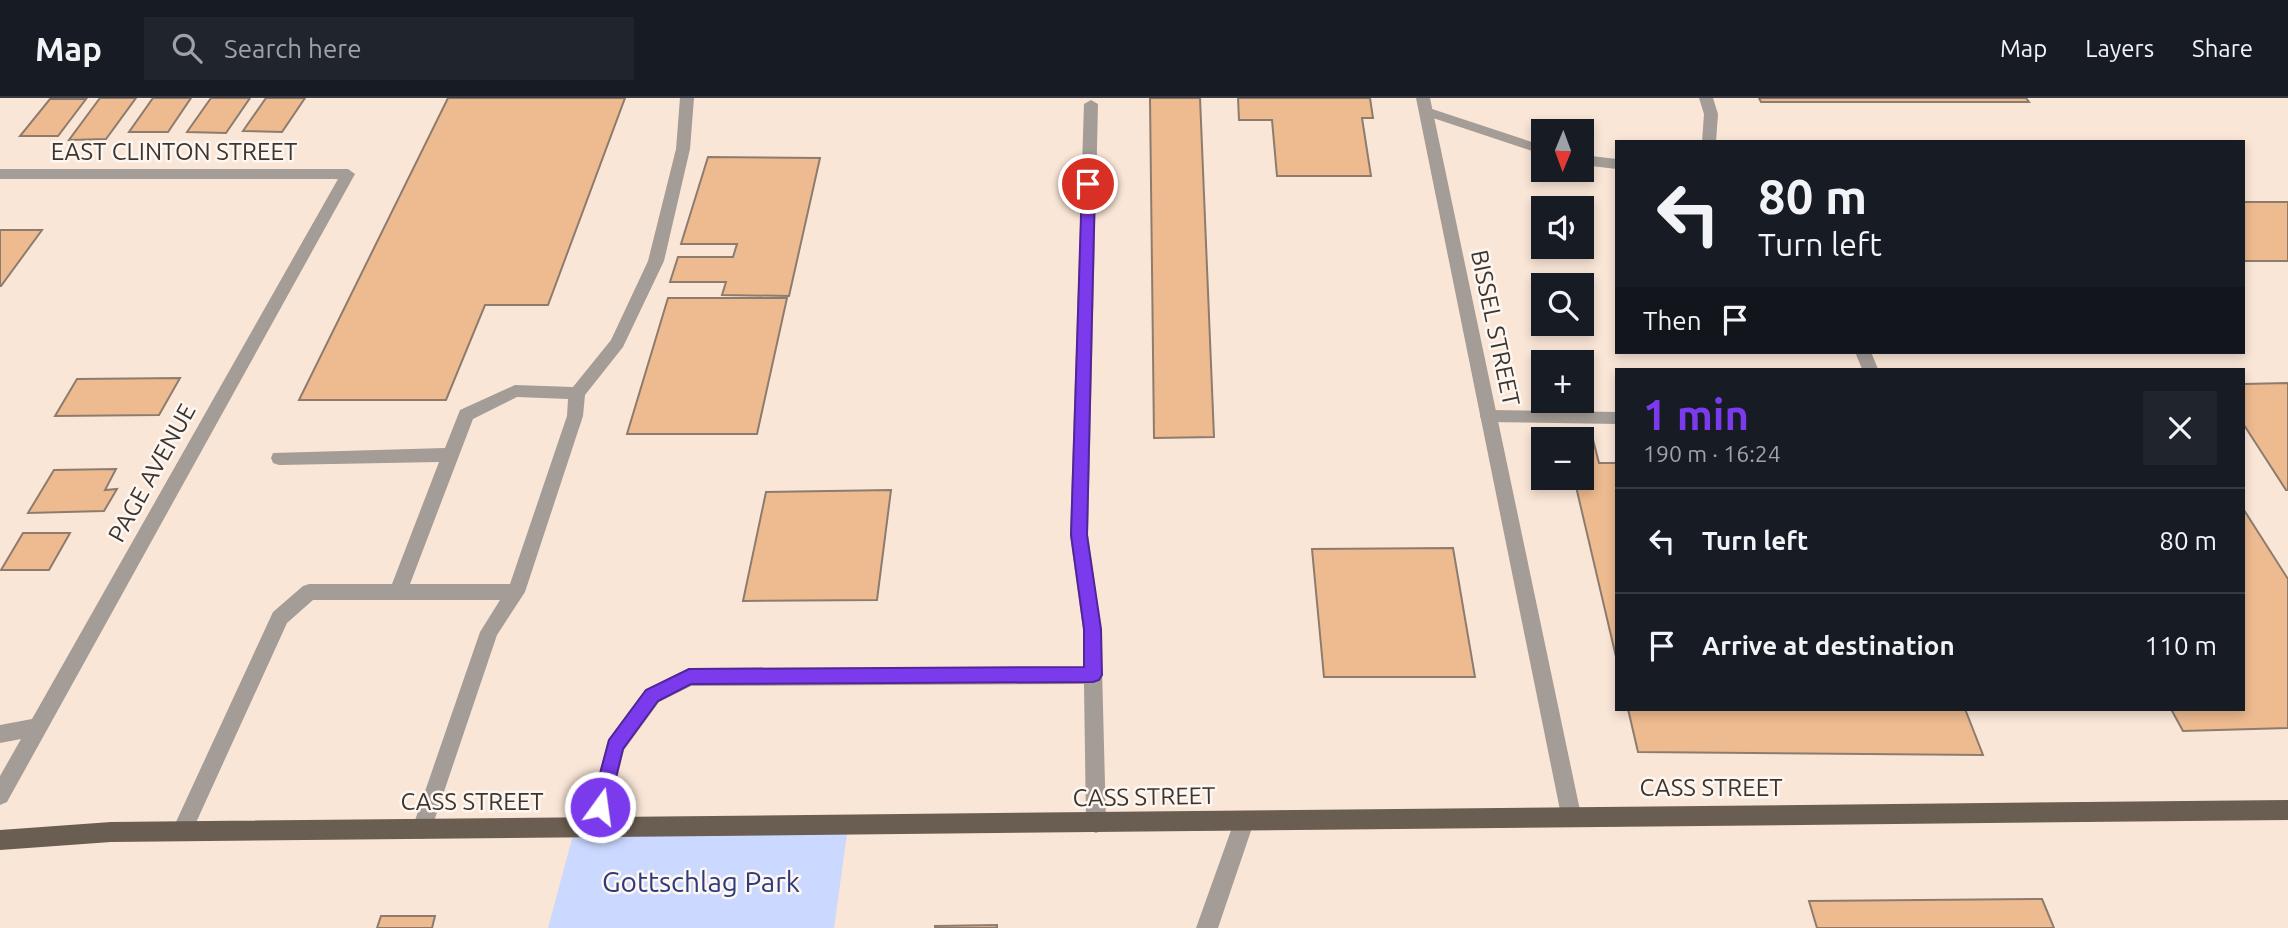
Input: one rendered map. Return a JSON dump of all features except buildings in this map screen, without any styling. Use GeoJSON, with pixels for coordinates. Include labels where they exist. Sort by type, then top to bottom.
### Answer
{"type":"FeatureCollection","features":[{"type":"Feature","properties":{"kind":"main road","name":"CASS STREET"},"geometry":{"type":"LineString","coordinates":[[0,840],[110,832],[182,831],[1244,822],[1571,815],[2288,810]]}},
{"type":"Feature","properties":{"kind":"street"},"geometry":{"type":"LineString","coordinates":[[422,829],[489,632],[516,592],[575,416],[577,393],[617,343],[656,261],[683,149],[687,98]]}},
{"type":"Feature","properties":{"kind":"street"},"geometry":{"type":"LineString","coordinates":[[1706,98],[1711,114],[1709,140]]}},
{"type":"Feature","properties":{"kind":"street"},"geometry":{"type":"LineString","coordinates":[[1091,104],[1079,535],[1092,629],[1096,823]]}},
{"type":"Feature","properties":{"kind":"street"},"geometry":{"type":"LineString","coordinates":[[1424,105],[1531,146]]}},
{"type":"Feature","properties":{"kind":"street","name":"BISSEL STREET"},"geometry":{"type":"LineString","coordinates":[[1424,105],[1571,815]]}},
{"type":"Feature","properties":{"kind":"street"},"geometry":{"type":"LineString","coordinates":[[1594,161],[1615,164]]}},
{"type":"Feature","properties":{"kind":"street","name":"EAST CLINTON STREET"},"geometry":{"type":"LineString","coordinates":[[0,174],[348,174]]}},
{"type":"Feature","properties":{"kind":"street","name":"PAGE AVENUE"},"geometry":{"type":"LineString","coordinates":[[0,795],[348,174]]}},
{"type":"Feature","properties":{"kind":"street"},"geometry":{"type":"LineString","coordinates":[[398,593],[466,415],[515,391],[577,393]]}},
{"type":"Feature","properties":{"kind":"street"},"geometry":{"type":"LineString","coordinates":[[1488,416],[1615,418]]}},
{"type":"Feature","properties":{"kind":"street"},"geometry":{"type":"LineString","coordinates":[[279,458],[450,455]]}},
{"type":"Feature","properties":{"kind":"street"},"geometry":{"type":"LineString","coordinates":[[182,831],[280,618],[309,592],[516,592]]}},
{"type":"Feature","properties":{"kind":"street"},"geometry":{"type":"LineString","coordinates":[[595,828],[615,746],[652,695],[689,677],[1093,675]]}},
{"type":"Feature","properties":{"kind":"street"},"geometry":{"type":"LineString","coordinates":[[0,734],[38,727]]}},
{"type":"Feature","properties":{"kind":"street"},"geometry":{"type":"LineString","coordinates":[[1207,928],[1244,822]]}},
{"type":"Feature","properties":{"kind":"green space","name":"Gottschlag Park"},"geometry":{"type":"Polygon","coordinates":[[[847,834],[834,928],[548,928],[573,835],[847,834]]]}},
{"type":"Feature","properties":{"kind":"route"},"geometry":{"type":"LineString","coordinates":[[600,807],[615,746],[652,695],[689,677],[1093,675],[1092,629],[1079,535],[1088,184]]}}]}
